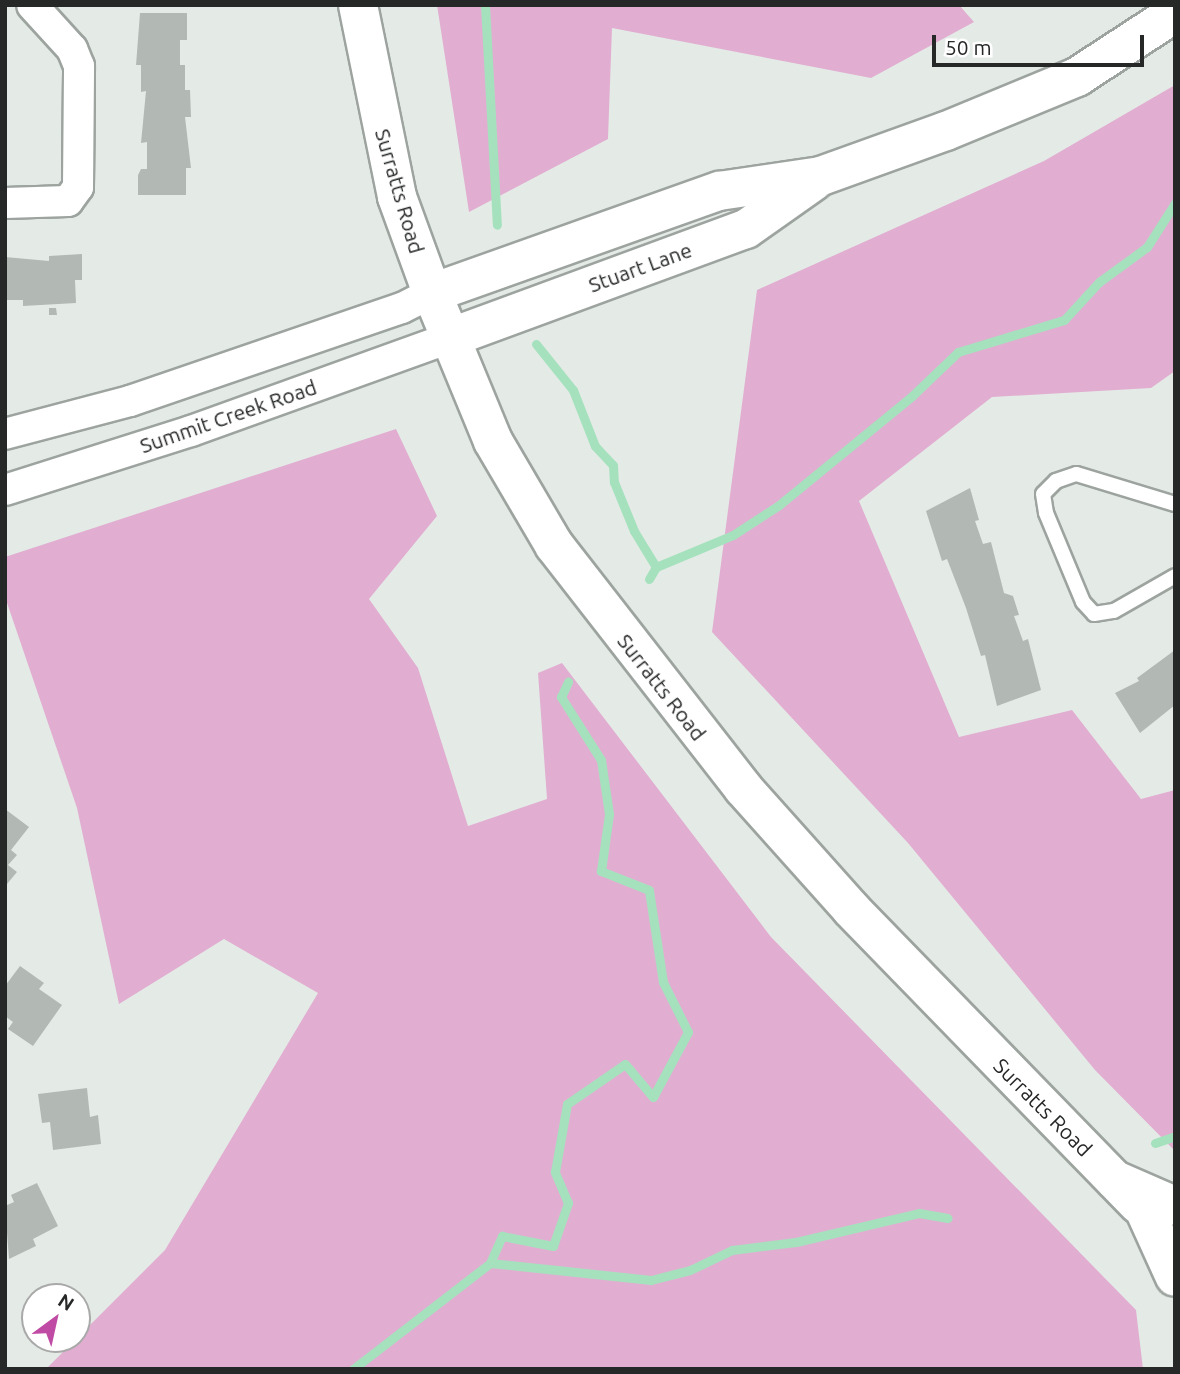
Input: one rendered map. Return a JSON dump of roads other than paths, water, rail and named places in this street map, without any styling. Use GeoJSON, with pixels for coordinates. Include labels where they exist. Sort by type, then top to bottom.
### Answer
{"type":"FeatureCollection","features":[{"type":"Feature","properties":{"kind":"main road","name":"Surratts Road"},"geometry":{"type":"LineString","coordinates":[[358,5],[397,197],[449,338],[519,492],[649,674],[743,788],[851,909],[1115,1180],[1160,1208]]}},
{"type":"Feature","properties":{"kind":"main road","name":"Stuart Lane"},"geometry":{"type":"LineString","coordinates":[[432,293],[719,191],[821,176],[1077,77],[1175,13]]}},
{"type":"Feature","properties":{"kind":"main road","name":"Stuart Lane"},"geometry":{"type":"LineString","coordinates":[[449,338],[746,229],[821,176]]}},
{"type":"Feature","properties":{"kind":"main road"},"geometry":{"type":"LineString","coordinates":[[1160,1208],[1175,1244]]}},
{"type":"Feature","properties":{"kind":"main road"},"geometry":{"type":"LineString","coordinates":[[1160,1208],[1175,1276]]}},
{"type":"Feature","properties":{"kind":"street"},"geometry":{"type":"LineString","coordinates":[[5,203],[68,201],[78,187],[79,66],[72,48],[32,5]]}},
{"type":"Feature","properties":{"kind":"street"},"geometry":{"type":"LineString","coordinates":[[5,435],[130,401],[402,308],[432,293]]}},
{"type":"Feature","properties":{"kind":"street","name":"Summit Creek Road"},"geometry":{"type":"LineString","coordinates":[[5,490],[191,431],[449,338]]}},
{"type":"Feature","properties":{"kind":"lane"},"geometry":{"type":"LineString","coordinates":[[1175,504],[1076,474],[1056,481],[1043,494],[1046,513],[1083,603],[1094,614],[1114,611],[1175,576]]}},
{"type":"Feature","properties":{"kind":"waterway"},"geometry":{"type":"LineString","coordinates":[[485,5],[497,225]]}},
{"type":"Feature","properties":{"kind":"waterway"},"geometry":{"type":"LineString","coordinates":[[649,579],[656,567],[733,535],[779,505],[912,396],[958,352],[1064,320],[1099,282],[1147,247],[1175,203]]}},
{"type":"Feature","properties":{"kind":"waterway"},"geometry":{"type":"LineString","coordinates":[[536,344],[573,390],[595,446],[613,465],[614,482],[634,531],[656,567]]}},
{"type":"Feature","properties":{"kind":"waterway"},"geometry":{"type":"LineString","coordinates":[[490,1263],[502,1236],[553,1246],[568,1203],[555,1172],[567,1104],[625,1064],[653,1097],[688,1032],[663,982],[649,890],[601,871],[609,814],[601,760],[561,697],[568,682]]}},
{"type":"Feature","properties":{"kind":"waterway"},"geometry":{"type":"LineString","coordinates":[[1155,1143],[1175,1136]]}},
{"type":"Feature","properties":{"kind":"waterway"},"geometry":{"type":"LineString","coordinates":[[353,1369],[490,1263],[651,1280],[690,1270],[732,1250],[796,1242],[919,1213],[948,1218]]}}]}
